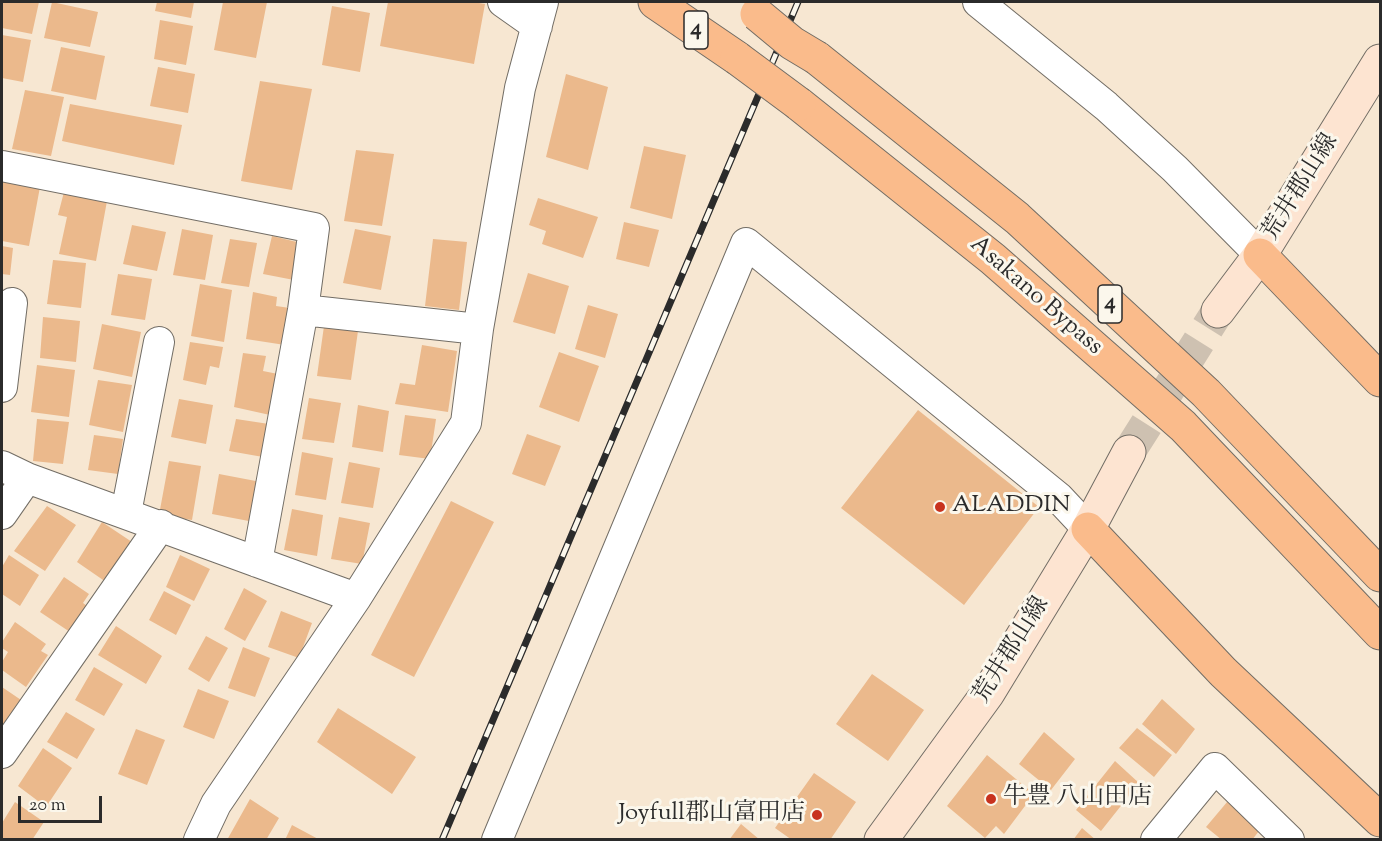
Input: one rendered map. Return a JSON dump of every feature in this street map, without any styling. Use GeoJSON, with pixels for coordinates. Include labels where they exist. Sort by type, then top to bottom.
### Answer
{"type":"FeatureCollection","features":[{"type":"Feature","properties":{"kind":"highway","name":"Asakano Bypass"},"geometry":{"type":"LineString","coordinates":[[655,2],[799,104],[993,259],[1183,426],[1380,633]]}},
{"type":"Feature","properties":{"kind":"highway","name":"Asakano Bypass"},"geometry":{"type":"LineString","coordinates":[[748,8],[792,43],[817,58],[1017,218],[1206,393],[1380,575]]}},
{"type":"Feature","properties":{"kind":"highway"},"geometry":{"type":"LineString","coordinates":[[1260,255],[1380,380]]}},
{"type":"Feature","properties":{"kind":"highway"},"geometry":{"type":"LineString","coordinates":[[1088,529],[1223,672],[1380,820]]}},
{"type":"Feature","properties":{"kind":"highway"},"geometry":{"type":"LineString","coordinates":[[1321,569],[1380,651]]}},
{"type":"Feature","properties":{"kind":"main road","name":"荒井郡山線"},"geometry":{"type":"LineString","coordinates":[[1218,311],[1260,255],[1380,61]]}},
{"type":"Feature","properties":{"kind":"main road","name":"荒井郡山線"},"geometry":{"type":"LineString","coordinates":[[881,840],[988,693],[1088,529],[1129,452]]}},
{"type":"Feature","properties":{"kind":"street"},"geometry":{"type":"LineString","coordinates":[[199,840],[216,804],[356,598],[466,423],[478,329],[520,88],[540,14],[503,2]]}},
{"type":"Feature","properties":{"kind":"street"},"geometry":{"type":"LineString","coordinates":[[978,2],[1106,106],[1175,169],[1260,255]]}},
{"type":"Feature","properties":{"kind":"street"},"geometry":{"type":"LineString","coordinates":[[2,166],[314,228],[303,310],[256,562]]}},
{"type":"Feature","properties":{"kind":"street"},"geometry":{"type":"LineString","coordinates":[[497,840],[746,243],[1059,498],[1088,529]]}},
{"type":"Feature","properties":{"kind":"street"},"geometry":{"type":"LineString","coordinates":[[2,387],[12,303]]}},
{"type":"Feature","properties":{"kind":"street"},"geometry":{"type":"LineString","coordinates":[[303,310],[478,329]]}},
{"type":"Feature","properties":{"kind":"street"},"geometry":{"type":"LineString","coordinates":[[126,513],[159,342]]}},
{"type":"Feature","properties":{"kind":"street"},"geometry":{"type":"LineString","coordinates":[[2,514],[14,472],[356,598]]}},
{"type":"Feature","properties":{"kind":"street"},"geometry":{"type":"LineString","coordinates":[[2,753],[161,525]]}},
{"type":"Feature","properties":{"kind":"street"},"geometry":{"type":"LineString","coordinates":[[1156,840],[1215,768],[1289,840]]}},
{"type":"Feature","properties":{"kind":"building"},"geometry":{"type":"Polygon","coordinates":[[[2,2],[39,2],[32,34],[2,28],[2,2]]]}},
{"type":"Feature","properties":{"kind":"building"},"geometry":{"type":"Polygon","coordinates":[[[52,2],[98,12],[90,47],[44,38],[52,2]]]}},
{"type":"Feature","properties":{"kind":"building"},"geometry":{"type":"Polygon","coordinates":[[[157,2],[194,2],[191,18],[155,11],[157,2]]]}},
{"type":"Feature","properties":{"kind":"building"},"geometry":{"type":"Polygon","coordinates":[[[223,2],[267,2],[256,58],[214,50],[223,2]]]}},
{"type":"Feature","properties":{"kind":"building"},"geometry":{"type":"Polygon","coordinates":[[[388,2],[485,4],[474,64],[380,46],[388,2]]]}},
{"type":"Feature","properties":{"kind":"building"},"geometry":{"type":"Polygon","coordinates":[[[332,6],[370,13],[360,72],[322,65],[332,6]]]}},
{"type":"Feature","properties":{"kind":"building"},"geometry":{"type":"Polygon","coordinates":[[[160,20],[193,26],[186,65],[154,59],[160,20]]]}},
{"type":"Feature","properties":{"kind":"building"},"geometry":{"type":"Polygon","coordinates":[[[2,35],[31,40],[23,82],[2,78],[2,35]]]}},
{"type":"Feature","properties":{"kind":"building"},"geometry":{"type":"Polygon","coordinates":[[[61,47],[105,56],[96,100],[51,91],[61,47]]]}},
{"type":"Feature","properties":{"kind":"building"},"geometry":{"type":"Polygon","coordinates":[[[158,67],[195,74],[188,113],[150,106],[158,67]]]}},
{"type":"Feature","properties":{"kind":"building"},"geometry":{"type":"Polygon","coordinates":[[[566,74],[608,87],[588,170],[546,157],[566,74]]]}},
{"type":"Feature","properties":{"kind":"building"},"geometry":{"type":"Polygon","coordinates":[[[260,81],[312,89],[292,190],[241,181],[260,81]]]}},
{"type":"Feature","properties":{"kind":"building"},"geometry":{"type":"Polygon","coordinates":[[[25,90],[64,97],[51,156],[12,149],[25,90]]]}},
{"type":"Feature","properties":{"kind":"building"},"geometry":{"type":"Polygon","coordinates":[[[70,104],[182,125],[174,165],[62,141],[70,104]]]}},
{"type":"Feature","properties":{"kind":"building"},"geometry":{"type":"Polygon","coordinates":[[[644,146],[686,155],[672,219],[630,208],[644,146]]]}},
{"type":"Feature","properties":{"kind":"building"},"geometry":{"type":"Polygon","coordinates":[[[356,150],[394,154],[382,226],[344,221],[356,150]]]}},
{"type":"Feature","properties":{"kind":"building"},"geometry":{"type":"Polygon","coordinates":[[[2,180],[40,187],[29,246],[2,241],[2,180]]]}},
{"type":"Feature","properties":{"kind":"building"},"geometry":{"type":"Polygon","coordinates":[[[64,192],[107,201],[96,261],[59,254],[67,217],[58,215],[64,192]]]}},
{"type":"Feature","properties":{"kind":"building"},"geometry":{"type":"Polygon","coordinates":[[[538,198],[598,217],[583,258],[542,244],[546,231],[529,225],[538,198]]]}},
{"type":"Feature","properties":{"kind":"building"},"geometry":{"type":"Polygon","coordinates":[[[624,222],[659,230],[649,267],[616,259],[624,222]]]}},
{"type":"Feature","properties":{"kind":"building"},"geometry":{"type":"Polygon","coordinates":[[[132,225],[166,232],[157,271],[123,264],[132,225]]]}},
{"type":"Feature","properties":{"kind":"building"},"geometry":{"type":"Polygon","coordinates":[[[182,229],[213,235],[205,280],[173,275],[182,229]]]}},
{"type":"Feature","properties":{"kind":"building"},"geometry":{"type":"Polygon","coordinates":[[[355,229],[391,236],[381,290],[343,283],[355,229]]]}},
{"type":"Feature","properties":{"kind":"building"},"geometry":{"type":"Polygon","coordinates":[[[272,236],[301,243],[294,280],[263,274],[272,236]]]}},
{"type":"Feature","properties":{"kind":"building"},"geometry":{"type":"Polygon","coordinates":[[[230,239],[257,243],[249,287],[221,283],[230,239]]]}},
{"type":"Feature","properties":{"kind":"building"},"geometry":{"type":"Polygon","coordinates":[[[433,239],[467,242],[459,310],[425,306],[433,239]]]}},
{"type":"Feature","properties":{"kind":"building"},"geometry":{"type":"Polygon","coordinates":[[[2,246],[13,248],[10,275],[2,274],[2,246]]]}},
{"type":"Feature","properties":{"kind":"building"},"geometry":{"type":"Polygon","coordinates":[[[53,260],[86,263],[81,308],[47,304],[53,260]]]}},
{"type":"Feature","properties":{"kind":"building"},"geometry":{"type":"Polygon","coordinates":[[[528,273],[569,286],[555,334],[513,322],[528,273]]]}},
{"type":"Feature","properties":{"kind":"building"},"geometry":{"type":"Polygon","coordinates":[[[118,274],[152,279],[145,320],[111,315],[118,274]]]}},
{"type":"Feature","properties":{"kind":"building"},"geometry":{"type":"Polygon","coordinates":[[[200,284],[232,290],[224,342],[191,336],[200,284]]]}},
{"type":"Feature","properties":{"kind":"building"},"geometry":{"type":"Polygon","coordinates":[[[253,292],[277,297],[276,306],[290,308],[285,345],[246,339],[253,292]]]}},
{"type":"Feature","properties":{"kind":"building"},"geometry":{"type":"Polygon","coordinates":[[[588,305],[618,314],[605,358],[575,349],[588,305]]]}},
{"type":"Feature","properties":{"kind":"building"},"geometry":{"type":"Polygon","coordinates":[[[43,317],[80,321],[76,362],[40,358],[43,317]]]}},
{"type":"Feature","properties":{"kind":"building"},"geometry":{"type":"Polygon","coordinates":[[[102,324],[141,332],[132,377],[93,369],[102,324]]]}},
{"type":"Feature","properties":{"kind":"building"},"geometry":{"type":"Polygon","coordinates":[[[324,326],[358,331],[351,380],[317,376],[324,326]]]}},
{"type":"Feature","properties":{"kind":"building"},"geometry":{"type":"Polygon","coordinates":[[[190,342],[223,347],[219,368],[210,366],[206,385],[183,380],[190,342]]]}},
{"type":"Feature","properties":{"kind":"building"},"geometry":{"type":"Polygon","coordinates":[[[422,345],[457,351],[448,412],[395,404],[400,383],[415,385],[422,345]]]}},
{"type":"Feature","properties":{"kind":"building"},"geometry":{"type":"Polygon","coordinates":[[[559,352],[599,366],[579,422],[539,407],[559,352]]]}},
{"type":"Feature","properties":{"kind":"building"},"geometry":{"type":"Polygon","coordinates":[[[243,353],[266,356],[263,371],[278,374],[270,415],[234,407],[243,353]]]}},
{"type":"Feature","properties":{"kind":"building"},"geometry":{"type":"Polygon","coordinates":[[[37,365],[75,370],[69,417],[31,412],[37,365]]]}},
{"type":"Feature","properties":{"kind":"building"},"geometry":{"type":"Polygon","coordinates":[[[98,380],[132,385],[123,432],[89,425],[98,380]]]}},
{"type":"Feature","properties":{"kind":"building"},"geometry":{"type":"Polygon","coordinates":[[[309,398],[341,403],[334,443],[302,439],[309,398]]]}},
{"type":"Feature","properties":{"kind":"building"},"geometry":{"type":"Polygon","coordinates":[[[179,399],[213,405],[206,444],[171,437],[179,399]]]}},
{"type":"Feature","properties":{"kind":"building"},"geometry":{"type":"Polygon","coordinates":[[[358,405],[389,411],[383,452],[352,447],[358,405]]]}},
{"type":"Feature","properties":{"kind":"building","name":"ALADDIN"},"geometry":{"type":"Polygon","coordinates":[[[918,410],[1039,507],[964,605],[841,508],[918,410]]]}},
{"type":"Feature","properties":{"kind":"building"},"geometry":{"type":"Polygon","coordinates":[[[405,415],[436,419],[430,459],[399,455],[405,415]]]}},
{"type":"Feature","properties":{"kind":"building"},"geometry":{"type":"Polygon","coordinates":[[[37,419],[69,422],[63,464],[33,461],[37,419]]]}},
{"type":"Feature","properties":{"kind":"building"},"geometry":{"type":"Polygon","coordinates":[[[236,419],[269,424],[263,457],[229,451],[236,419]]]}},
{"type":"Feature","properties":{"kind":"building"},"geometry":{"type":"Polygon","coordinates":[[[527,434],[561,446],[545,486],[512,474],[527,434]]]}},
{"type":"Feature","properties":{"kind":"building"},"geometry":{"type":"Polygon","coordinates":[[[94,435],[123,439],[118,474],[88,470],[94,435]]]}},
{"type":"Feature","properties":{"kind":"building"},"geometry":{"type":"Polygon","coordinates":[[[302,452],[333,458],[326,500],[295,495],[302,452]]]}},
{"type":"Feature","properties":{"kind":"building"},"geometry":{"type":"Polygon","coordinates":[[[169,461],[201,466],[192,520],[159,515],[169,461]]]}},
{"type":"Feature","properties":{"kind":"building"},"geometry":{"type":"Polygon","coordinates":[[[349,462],[380,468],[373,508],[341,503],[349,462]]]}},
{"type":"Feature","properties":{"kind":"building"},"geometry":{"type":"Polygon","coordinates":[[[219,474],[261,482],[254,522],[212,514],[219,474]]]}},
{"type":"Feature","properties":{"kind":"building"},"geometry":{"type":"Polygon","coordinates":[[[451,501],[494,522],[414,677],[371,655],[451,501]]]}},
{"type":"Feature","properties":{"kind":"building"},"geometry":{"type":"Polygon","coordinates":[[[47,506],[76,525],[45,571],[14,551],[47,506]]]}},
{"type":"Feature","properties":{"kind":"building"},"geometry":{"type":"Polygon","coordinates":[[[292,509],[323,515],[317,556],[284,550],[292,509]]]}},
{"type":"Feature","properties":{"kind":"building"},"geometry":{"type":"Polygon","coordinates":[[[339,517],[370,523],[362,564],[331,559],[339,517]]]}},
{"type":"Feature","properties":{"kind":"building"},"geometry":{"type":"Polygon","coordinates":[[[102,522],[132,542],[106,582],[77,562],[102,522]]]}},
{"type":"Feature","properties":{"kind":"building"},"geometry":{"type":"Polygon","coordinates":[[[9,555],[39,575],[20,606],[2,594],[2,567],[9,555]]]}},
{"type":"Feature","properties":{"kind":"building"},"geometry":{"type":"Polygon","coordinates":[[[180,555],[210,569],[194,601],[166,587],[180,555]]]}},
{"type":"Feature","properties":{"kind":"building"},"geometry":{"type":"Polygon","coordinates":[[[64,577],[89,594],[83,603],[87,606],[70,632],[40,612],[64,577]]]}},
{"type":"Feature","properties":{"kind":"building"},"geometry":{"type":"Polygon","coordinates":[[[244,588],[267,601],[245,641],[224,629],[244,588]]]}},
{"type":"Feature","properties":{"kind":"building"},"geometry":{"type":"Polygon","coordinates":[[[164,591],[191,605],[176,635],[149,620],[164,591]]]}},
{"type":"Feature","properties":{"kind":"building"},"geometry":{"type":"Polygon","coordinates":[[[281,611],[312,623],[299,658],[268,647],[281,611]]]}},
{"type":"Feature","properties":{"kind":"building"},"geometry":{"type":"Polygon","coordinates":[[[15,622],[46,644],[41,651],[48,655],[26,687],[2,670],[2,662],[8,652],[2,648],[2,642],[15,622]]]}},
{"type":"Feature","properties":{"kind":"building"},"geometry":{"type":"Polygon","coordinates":[[[116,626],[162,656],[146,684],[98,655],[116,626]]]}},
{"type":"Feature","properties":{"kind":"building"},"geometry":{"type":"Polygon","coordinates":[[[206,636],[228,648],[209,682],[188,669],[206,636]]]}},
{"type":"Feature","properties":{"kind":"building"},"geometry":{"type":"Polygon","coordinates":[[[243,647],[270,658],[255,697],[228,688],[243,647]]]}},
{"type":"Feature","properties":{"kind":"building"},"geometry":{"type":"Polygon","coordinates":[[[94,667],[123,684],[104,716],[75,700],[94,667]]]}},
{"type":"Feature","properties":{"kind":"building"},"geometry":{"type":"Polygon","coordinates":[[[872,674],[924,710],[888,761],[836,724],[872,674]]]}},
{"type":"Feature","properties":{"kind":"building"},"geometry":{"type":"Polygon","coordinates":[[[2,687],[24,702],[2,732],[2,687]]]}},
{"type":"Feature","properties":{"kind":"building"},"geometry":{"type":"Polygon","coordinates":[[[198,689],[229,701],[214,739],[183,727],[198,689]]]}},
{"type":"Feature","properties":{"kind":"building"},"geometry":{"type":"Polygon","coordinates":[[[1162,699],[1195,729],[1176,754],[1142,724],[1162,699]]]}},
{"type":"Feature","properties":{"kind":"building"},"geometry":{"type":"Polygon","coordinates":[[[338,708],[416,757],[392,794],[317,742],[338,708]]]}},
{"type":"Feature","properties":{"kind":"building"},"geometry":{"type":"Polygon","coordinates":[[[66,712],[95,729],[77,759],[47,742],[66,712]]]}},
{"type":"Feature","properties":{"kind":"building"},"geometry":{"type":"Polygon","coordinates":[[[1137,728],[1172,755],[1154,777],[1119,748],[1137,728]]]}},
{"type":"Feature","properties":{"kind":"building"},"geometry":{"type":"Polygon","coordinates":[[[136,729],[165,740],[147,785],[118,774],[136,729]]]}},
{"type":"Feature","properties":{"kind":"building"},"geometry":{"type":"Polygon","coordinates":[[[1044,732],[1075,759],[1051,790],[1019,764],[1044,732]]]}},
{"type":"Feature","properties":{"kind":"building"},"geometry":{"type":"Polygon","coordinates":[[[43,748],[72,768],[46,807],[18,786],[43,748]]]}},
{"type":"Feature","properties":{"kind":"building"},"geometry":{"type":"Polygon","coordinates":[[[987,755],[1034,794],[1004,834],[996,826],[985,838],[947,806],[987,755]]]}},
{"type":"Feature","properties":{"kind":"building"},"geometry":{"type":"Polygon","coordinates":[[[1115,761],[1139,783],[1101,831],[1076,810],[1115,761]]]}},
{"type":"Feature","properties":{"kind":"building"},"geometry":{"type":"Polygon","coordinates":[[[814,773],[856,802],[830,840],[792,840],[775,828],[814,773]]]}},
{"type":"Feature","properties":{"kind":"building"},"geometry":{"type":"Polygon","coordinates":[[[1233,795],[1266,822],[1252,840],[1222,840],[1206,827],[1233,795]]]}},
{"type":"Feature","properties":{"kind":"building"},"geometry":{"type":"Polygon","coordinates":[[[250,799],[279,818],[266,840],[227,840],[250,799]]]}},
{"type":"Feature","properties":{"kind":"building"},"geometry":{"type":"Polygon","coordinates":[[[15,802],[44,822],[32,840],[2,840],[2,823],[15,802]]]}},
{"type":"Feature","properties":{"kind":"building"},"geometry":{"type":"Polygon","coordinates":[[[741,824],[760,840],[729,840],[741,824]]]}},
{"type":"Feature","properties":{"kind":"building"},"geometry":{"type":"Polygon","coordinates":[[[292,825],[320,840],[285,840],[292,825]]]}},
{"type":"Feature","properties":{"kind":"building"},"geometry":{"type":"Polygon","coordinates":[[[1082,828],[1096,840],[1073,840],[1082,828]]]}},
{"type":"Feature","properties":{"kind":"tunnel"},"geometry":{"type":"LineString","coordinates":[[1129,452],[1218,311]]}},
{"type":"Feature","properties":{"kind":"railway"},"geometry":{"type":"LineString","coordinates":[[442,840],[798,2]]}},
{"type":"Feature","properties":{"kind":"place","name":"ALADDIN"},"geometry":{"type":"Point","coordinates":[940,507]}},
{"type":"Feature","properties":{"kind":"place","name":"牛豊 八山田店"},"geometry":{"type":"Point","coordinates":[991,799]}},
{"type":"Feature","properties":{"kind":"place","name":"Joyfull郡山富田店"},"geometry":{"type":"Point","coordinates":[817,815]}}]}
